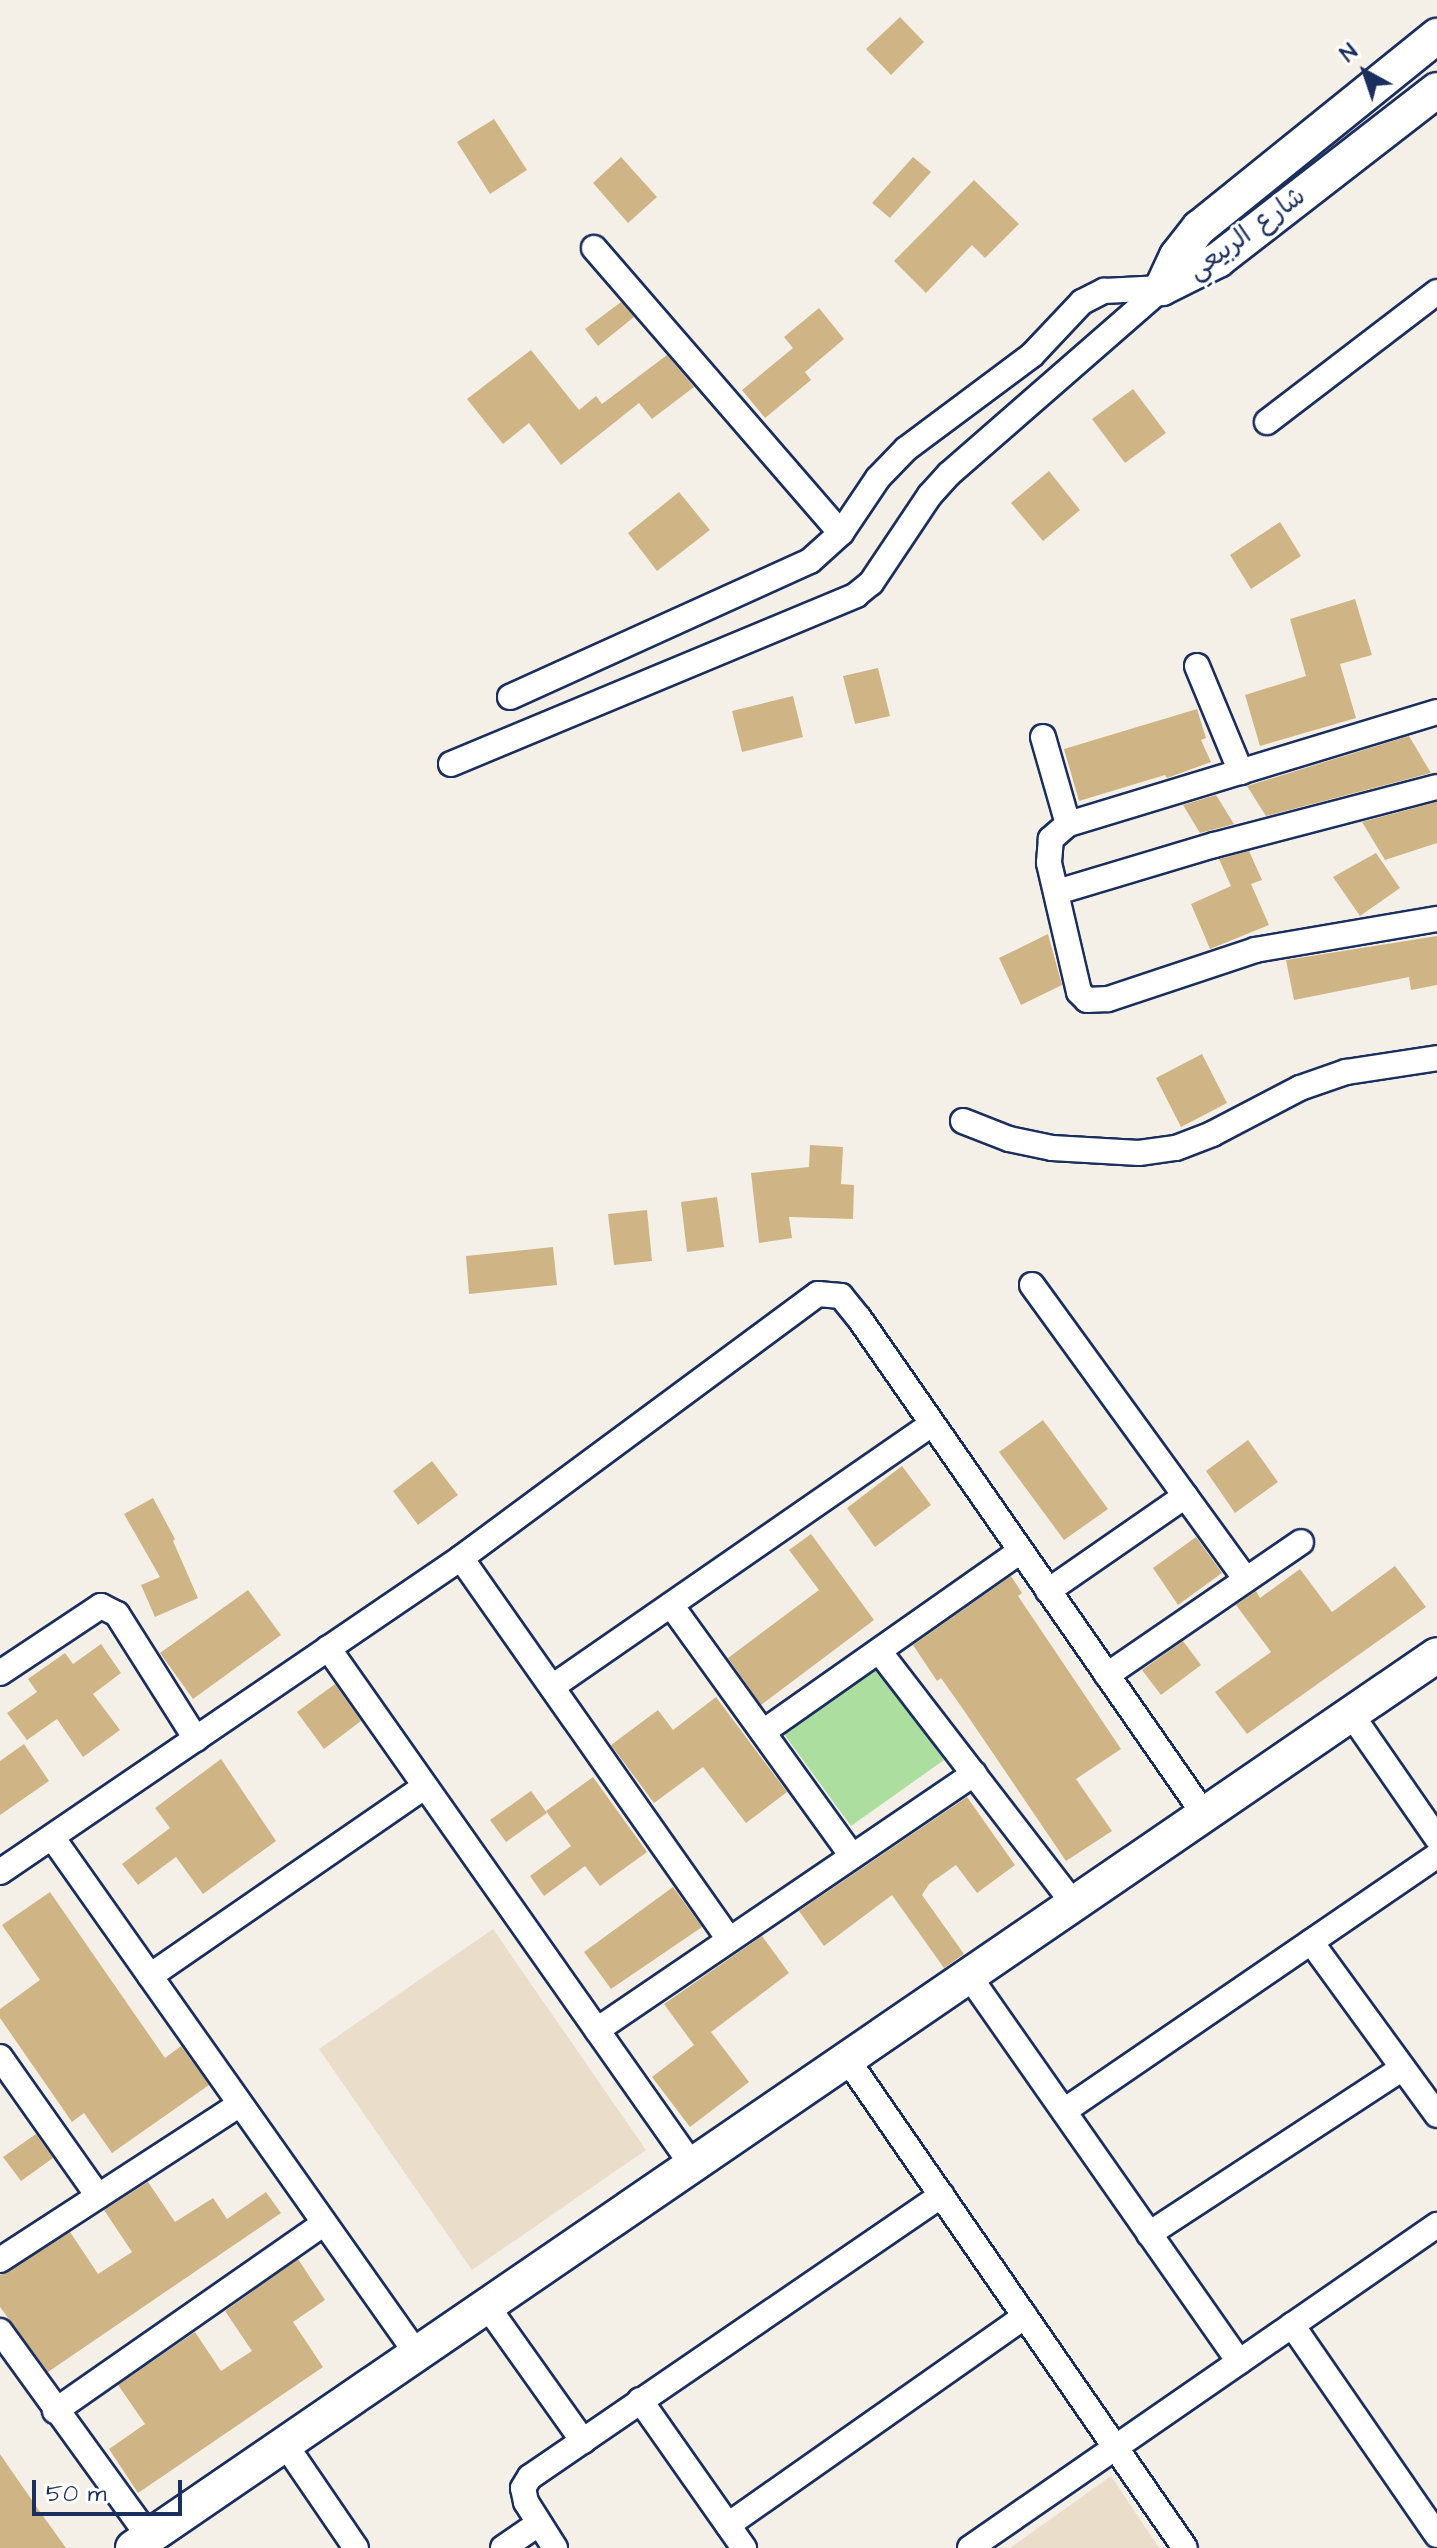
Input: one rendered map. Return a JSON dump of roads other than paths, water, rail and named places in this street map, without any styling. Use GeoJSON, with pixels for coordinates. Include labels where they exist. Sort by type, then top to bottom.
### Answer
{"type":"FeatureCollection","features":[{"type":"Feature","properties":{"kind":"street","name":"شارع الربيعي"},"geometry":{"type":"LineString","coordinates":[[1162,288],[1177,256],[1199,228],[1437,36]]}},
{"type":"Feature","properties":{"kind":"street","name":"شارع الربيعي"},"geometry":{"type":"LineString","coordinates":[[1162,288],[1218,260],[1437,90]]}},
{"type":"Feature","properties":{"kind":"street"},"geometry":{"type":"LineString","coordinates":[[1199,228],[1194,241],[1199,254],[1218,260]]}},
{"type":"Feature","properties":{"kind":"street"},"geometry":{"type":"LineString","coordinates":[[594,248],[841,533]]}},
{"type":"Feature","properties":{"kind":"street"},"geometry":{"type":"LineString","coordinates":[[510,697],[810,561],[841,533],[878,478],[906,449],[1032,355],[1082,302],[1104,291],[1162,288]]}},
{"type":"Feature","properties":{"kind":"street"},"geometry":{"type":"LineString","coordinates":[[451,764],[856,595],[871,583],[930,495],[949,474],[1162,288]]}},
{"type":"Feature","properties":{"kind":"street"},"geometry":{"type":"LineString","coordinates":[[1267,422],[1437,292]]}},
{"type":"Feature","properties":{"kind":"street"},"geometry":{"type":"LineString","coordinates":[[1197,666],[1241,772]]}},
{"type":"Feature","properties":{"kind":"street"},"geometry":{"type":"LineString","coordinates":[[1437,712],[1068,824],[1051,839],[1049,863],[1079,992],[1087,1000],[1108,999],[1255,950],[1437,919]]}},
{"type":"Feature","properties":{"kind":"street"},"geometry":{"type":"LineString","coordinates":[[1043,737],[1068,824]]}},
{"type":"Feature","properties":{"kind":"street"},"geometry":{"type":"LineString","coordinates":[[1057,892],[1214,845],[1437,787]]}},
{"type":"Feature","properties":{"kind":"street"},"geometry":{"type":"LineString","coordinates":[[963,1121],[1009,1139],[1052,1148],[1151,1152],[1176,1148],[1212,1134],[1300,1088],[1346,1072],[1437,1058]]}},
{"type":"Feature","properties":{"kind":"street"},"geometry":{"type":"LineString","coordinates":[[1032,1285],[1246,1580]]}},
{"type":"Feature","properties":{"kind":"street"},"geometry":{"type":"LineString","coordinates":[[0,1872],[461,1558],[818,1294],[841,1296],[1204,1814]]}},
{"type":"Feature","properties":{"kind":"street"},"geometry":{"type":"LineString","coordinates":[[552,1687],[932,1424]]}},
{"type":"Feature","properties":{"kind":"street"},"geometry":{"type":"LineString","coordinates":[[1048,1591],[1185,1496]]}},
{"type":"Feature","properties":{"kind":"street"},"geometry":{"type":"LineString","coordinates":[[1107,1675],[1301,1542]]}},
{"type":"Feature","properties":{"kind":"street"},"geometry":{"type":"LineString","coordinates":[[763,1732],[1021,1551]]}},
{"type":"Feature","properties":{"kind":"street"},"geometry":{"type":"LineString","coordinates":[[461,1558],[729,1939]]}},
{"type":"Feature","properties":{"kind":"street"},"geometry":{"type":"LineString","coordinates":[[671,1605],[851,1855]]}},
{"type":"Feature","properties":{"kind":"street"},"geometry":{"type":"LineString","coordinates":[[0,1673],[101,1606],[117,1614],[196,1739]]}},
{"type":"Feature","properties":{"kind":"street"},"geometry":{"type":"LineString","coordinates":[[328,1648],[692,2165]]}},
{"type":"Feature","properties":{"kind":"street"},"geometry":{"type":"LineString","coordinates":[[879,1651],[1074,1904]]}},
{"type":"Feature","properties":{"kind":"street"},"geometry":{"type":"LineString","coordinates":[[0,2331],[141,2543],[1437,1655]]}},
{"type":"Feature","properties":{"kind":"street"},"geometry":{"type":"LineString","coordinates":[[1351,1714],[1437,1838]]}},
{"type":"Feature","properties":{"kind":"street"},"geometry":{"type":"LineString","coordinates":[[597,2030],[974,1774]]}},
{"type":"Feature","properties":{"kind":"street"},"geometry":{"type":"LineString","coordinates":[[150,1976],[425,1786]]}},
{"type":"Feature","properties":{"kind":"street"},"geometry":{"type":"LineString","coordinates":[[52,1837],[417,2354]]}},
{"type":"Feature","properties":{"kind":"street"},"geometry":{"type":"LineString","coordinates":[[1064,2111],[1437,1856]]}},
{"type":"Feature","properties":{"kind":"street"},"geometry":{"type":"LineString","coordinates":[[1311,1942],[1437,2115]]}},
{"type":"Feature","properties":{"kind":"street"},"geometry":{"type":"LineString","coordinates":[[969,1976],[1239,2362]]}},
{"type":"Feature","properties":{"kind":"street"},"geometry":{"type":"LineString","coordinates":[[0,2057],[7,2082],[98,2196]]}},
{"type":"Feature","properties":{"kind":"street"},"geometry":{"type":"LineString","coordinates":[[847,2059],[1185,2548]]}},
{"type":"Feature","properties":{"kind":"street"},"geometry":{"type":"LineString","coordinates":[[1149,2234],[1403,2068]]}},
{"type":"Feature","properties":{"kind":"street"},"geometry":{"type":"LineString","coordinates":[[0,2260],[240,2104]]}},
{"type":"Feature","properties":{"kind":"street"},"geometry":{"type":"LineString","coordinates":[[555,2548],[526,2502],[523,2488],[530,2477],[942,2195]]}},
{"type":"Feature","properties":{"kind":"street"},"geometry":{"type":"LineString","coordinates":[[55,2411],[324,2223]]}},
{"type":"Feature","properties":{"kind":"street"},"geometry":{"type":"LineString","coordinates":[[970,2548],[1437,2225]]}},
{"type":"Feature","properties":{"kind":"street"},"geometry":{"type":"LineString","coordinates":[[487,2306],[583,2441]]}},
{"type":"Feature","properties":{"kind":"street"},"geometry":{"type":"LineString","coordinates":[[728,2525],[1025,2316]]}},
{"type":"Feature","properties":{"kind":"street"},"geometry":{"type":"LineString","coordinates":[[1292,2325],[1437,2535]]}},
{"type":"Feature","properties":{"kind":"street"},"geometry":{"type":"LineString","coordinates":[[640,2400],[744,2548]]}},
{"type":"Feature","properties":{"kind":"street"},"geometry":{"type":"LineString","coordinates":[[285,2444],[356,2548]]}},
{"type":"Feature","properties":{"kind":"street"},"geometry":{"type":"LineString","coordinates":[[503,2548],[538,2524]]}}]}
